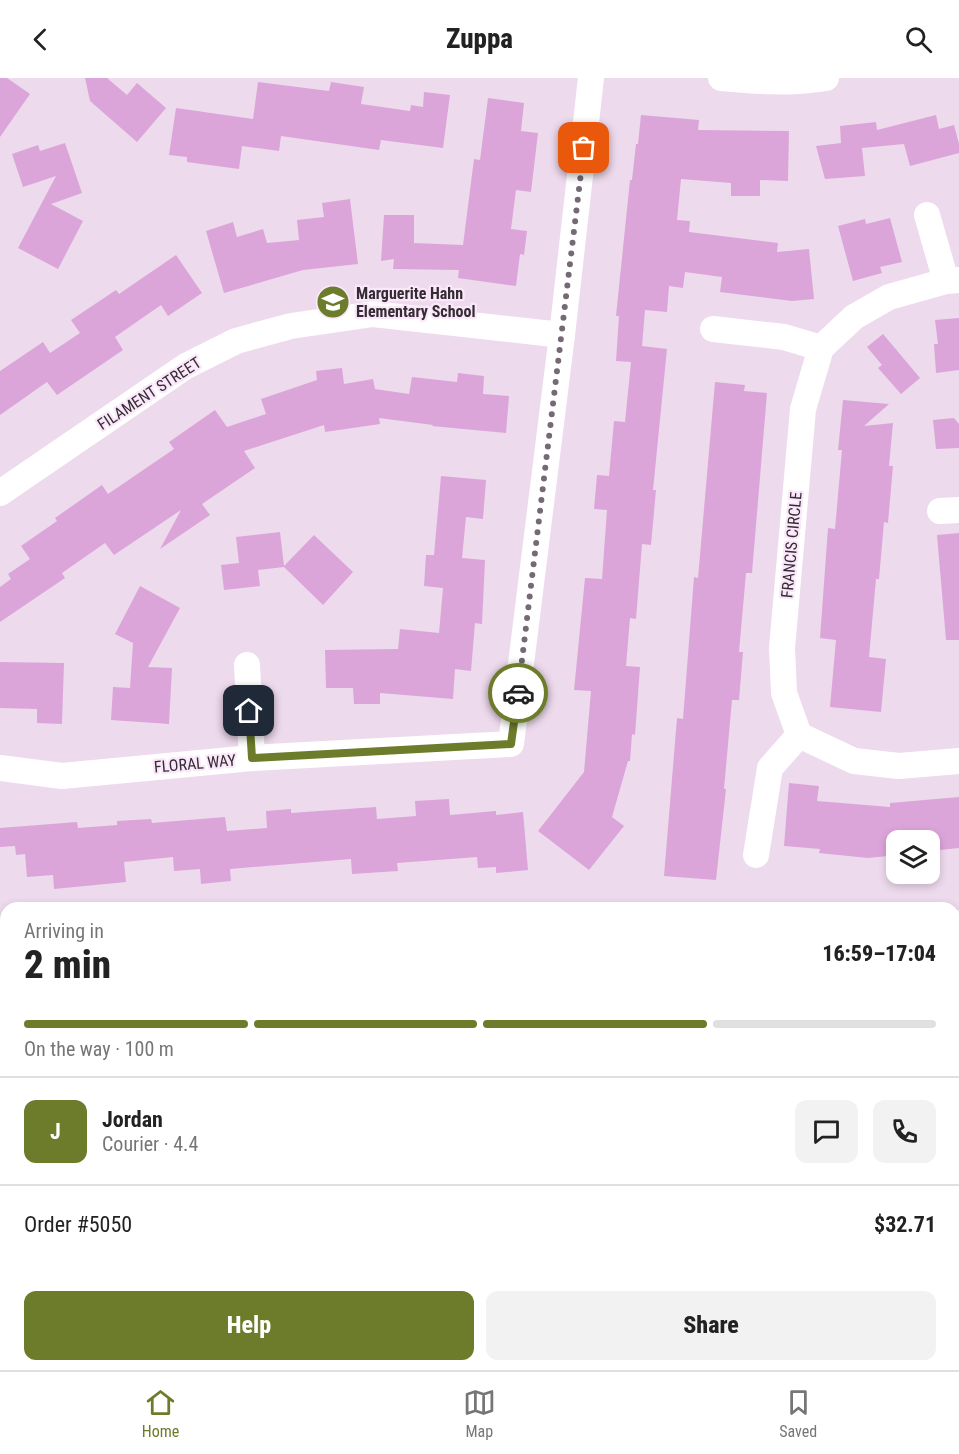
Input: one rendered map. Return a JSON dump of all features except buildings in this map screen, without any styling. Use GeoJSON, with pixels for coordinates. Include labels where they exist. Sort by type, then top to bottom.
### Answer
{"type":"FeatureCollection","features":[{"type":"Feature","properties":{"kind":"street","name":"FLORAL WAY"},"geometry":{"type":"LineString","coordinates":[[0,768],[62,776],[252,758],[511,744],[562,335],[591,78]]}},
{"type":"Feature","properties":{"kind":"street"},"geometry":{"type":"LineString","coordinates":[[722,78],[814,80],[826,78]]}},
{"type":"Feature","properties":{"kind":"street"},"geometry":{"type":"LineString","coordinates":[[713,329],[784,337],[821,348],[854,317],[889,297],[952,281],[927,215]]}},
{"type":"Feature","properties":{"kind":"street","name":"FILAMENT STREET"},"geometry":{"type":"LineString","coordinates":[[0,493],[186,366],[237,341],[291,326],[373,314],[562,335]]}},
{"type":"Feature","properties":{"kind":"street","name":"FRANCIS CIRCLE"},"geometry":{"type":"LineString","coordinates":[[799,735],[784,693],[782,648],[803,410],[821,348]]}},
{"type":"Feature","properties":{"kind":"street"},"geometry":{"type":"LineString","coordinates":[[247,665],[252,758]]}},
{"type":"Feature","properties":{"kind":"street"},"geometry":{"type":"LineString","coordinates":[[756,855],[770,768],[799,735],[854,761],[899,766],[959,761]]}},
{"type":"Feature","properties":{"kind":"way so far"},"geometry":{"type":"LineString","coordinates":[[518,693],[584,148]]}},
{"type":"Feature","properties":{"kind":"place","name":"Marguerite Hahn Elementary School"},"geometry":{"type":"Point","coordinates":[333,302]}},
{"type":"Feature","properties":{"kind":"route"},"geometry":{"type":"LineString","coordinates":[[249,711],[252,758],[511,744],[518,693]]}}]}
